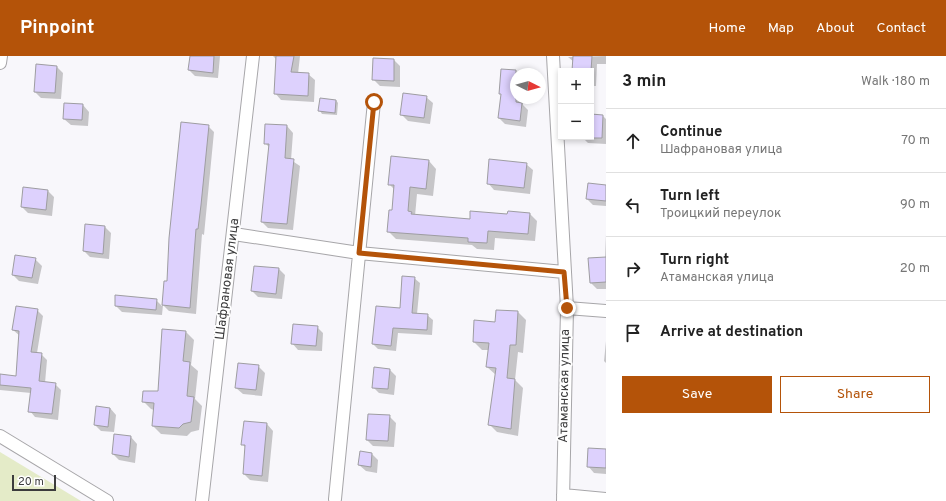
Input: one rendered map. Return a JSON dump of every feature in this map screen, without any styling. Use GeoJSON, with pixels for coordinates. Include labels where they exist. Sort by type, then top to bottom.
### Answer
{"type":"FeatureCollection","features":[{"type":"Feature","properties":{"kind":"street"},"geometry":{"type":"LineString","coordinates":[[0,63],[1,56]]}},
{"type":"Feature","properties":{"kind":"street","name":"Шафрановая улица"},"geometry":{"type":"LineString","coordinates":[[202,501],[254,56]]}},
{"type":"Feature","properties":{"kind":"street","name":"Атаманская улица"},"geometry":{"type":"LineString","coordinates":[[553,56],[567,308],[563,498]]}},
{"type":"Feature","properties":{"kind":"street"},"geometry":{"type":"LineString","coordinates":[[335,499],[374,102]]}},
{"type":"Feature","properties":{"kind":"street"},"geometry":{"type":"LineString","coordinates":[[234,234],[359,253],[564,272]]}},
{"type":"Feature","properties":{"kind":"street"},"geometry":{"type":"LineString","coordinates":[[567,308],[606,311]]}},
{"type":"Feature","properties":{"kind":"street"},"geometry":{"type":"LineString","coordinates":[[0,436],[106,501]]}},
{"type":"Feature","properties":{"kind":"street"},"geometry":{"type":"LineString","coordinates":[[563,498],[606,499]]}},
{"type":"Feature","properties":{"kind":"green space"},"geometry":{"type":"Polygon","coordinates":[[[0,452],[81,501],[0,501],[0,452]]]}},
{"type":"Feature","properties":{"kind":"building"},"geometry":{"type":"Polygon","coordinates":[[[190,56],[214,56],[213,73],[188,70],[190,56]]]}},
{"type":"Feature","properties":{"kind":"building"},"geometry":{"type":"Polygon","coordinates":[[[276,56],[294,56],[291,72],[309,73],[308,96],[274,94],[276,56]]]}},
{"type":"Feature","properties":{"kind":"building"},"geometry":{"type":"Polygon","coordinates":[[[573,56],[592,56],[591,68],[572,68],[573,56]]]}},
{"type":"Feature","properties":{"kind":"building"},"geometry":{"type":"Polygon","coordinates":[[[373,58],[394,59],[394,81],[372,80],[373,58]]]}},
{"type":"Feature","properties":{"kind":"building"},"geometry":{"type":"Polygon","coordinates":[[[36,64],[57,66],[55,93],[34,92],[36,64]]]}},
{"type":"Feature","properties":{"kind":"building"},"geometry":{"type":"Polygon","coordinates":[[[501,69],[510,70],[510,104],[522,104],[520,121],[498,118],[501,94],[499,94],[501,69]]]}},
{"type":"Feature","properties":{"kind":"building"},"geometry":{"type":"Polygon","coordinates":[[[403,93],[427,96],[424,118],[400,115],[403,93]]]}},
{"type":"Feature","properties":{"kind":"building"},"geometry":{"type":"Polygon","coordinates":[[[320,98],[336,100],[335,113],[318,111],[320,98]]]}},
{"type":"Feature","properties":{"kind":"building"},"geometry":{"type":"Polygon","coordinates":[[[64,103],[83,104],[82,120],[63,119],[64,103]]]}},
{"type":"Feature","properties":{"kind":"building"},"geometry":{"type":"Polygon","coordinates":[[[594,114],[603,115],[602,138],[594,138],[594,114]]]}},
{"type":"Feature","properties":{"kind":"building"},"geometry":{"type":"Polygon","coordinates":[[[181,122],[209,125],[198,229],[196,229],[190,308],[162,305],[164,281],[167,281],[169,238],[181,122]]]}},
{"type":"Feature","properties":{"kind":"building"},"geometry":{"type":"Polygon","coordinates":[[[265,124],[287,125],[285,158],[294,159],[287,224],[261,222],[269,144],[264,144],[265,124]]]}},
{"type":"Feature","properties":{"kind":"building"},"geometry":{"type":"Polygon","coordinates":[[[391,156],[429,160],[426,189],[410,187],[408,211],[412,212],[411,214],[470,219],[470,211],[507,214],[508,211],[530,213],[528,234],[488,231],[487,243],[468,242],[468,238],[387,232],[389,210],[392,210],[394,185],[388,185],[391,156]]]}},
{"type":"Feature","properties":{"kind":"building"},"geometry":{"type":"Polygon","coordinates":[[[489,159],[527,163],[524,188],[487,184],[489,159]]]}},
{"type":"Feature","properties":{"kind":"building"},"geometry":{"type":"Polygon","coordinates":[[[588,183],[606,185],[606,201],[586,199],[588,183]]]}},
{"type":"Feature","properties":{"kind":"building"},"geometry":{"type":"Polygon","coordinates":[[[23,187],[48,190],[46,210],[21,207],[23,187]]]}},
{"type":"Feature","properties":{"kind":"building"},"geometry":{"type":"Polygon","coordinates":[[[85,224],[105,226],[103,254],[83,251],[85,224]]]}},
{"type":"Feature","properties":{"kind":"building"},"geometry":{"type":"Polygon","coordinates":[[[15,255],[36,258],[32,278],[12,275],[15,255]]]}},
{"type":"Feature","properties":{"kind":"building"},"geometry":{"type":"Polygon","coordinates":[[[606,257],[606,282],[590,283],[588,258],[606,257]]]}},
{"type":"Feature","properties":{"kind":"building"},"geometry":{"type":"Polygon","coordinates":[[[254,266],[279,268],[276,294],[251,291],[254,266]]]}},
{"type":"Feature","properties":{"kind":"building"},"geometry":{"type":"Polygon","coordinates":[[[402,276],[415,277],[412,313],[428,314],[427,330],[393,328],[391,346],[372,344],[376,306],[400,308],[402,276]]]}},
{"type":"Feature","properties":{"kind":"building"},"geometry":{"type":"Polygon","coordinates":[[[115,295],[157,299],[156,310],[115,306],[115,295]]]}},
{"type":"Feature","properties":{"kind":"building"},"geometry":{"type":"Polygon","coordinates":[[[16,306],[38,309],[31,352],[42,353],[39,381],[56,383],[52,414],[28,412],[31,388],[0,385],[0,374],[16,376],[19,331],[12,330],[16,306]]]}},
{"type":"Feature","properties":{"kind":"building"},"geometry":{"type":"Polygon","coordinates":[[[496,310],[518,311],[516,345],[510,345],[507,378],[515,379],[511,429],[488,425],[496,368],[486,367],[489,343],[473,342],[474,320],[495,322],[496,310]]]}},
{"type":"Feature","properties":{"kind":"building"},"geometry":{"type":"Polygon","coordinates":[[[293,324],[318,326],[316,346],[291,344],[293,324]]]}},
{"type":"Feature","properties":{"kind":"building"},"geometry":{"type":"Polygon","coordinates":[[[162,329],[186,331],[183,361],[190,362],[187,396],[194,397],[191,422],[183,424],[179,428],[152,426],[154,403],[142,402],[143,391],[158,391],[162,329]]]}},
{"type":"Feature","properties":{"kind":"building"},"geometry":{"type":"Polygon","coordinates":[[[238,363],[259,365],[256,390],[235,388],[238,363]]]}},
{"type":"Feature","properties":{"kind":"building"},"geometry":{"type":"Polygon","coordinates":[[[374,367],[390,369],[388,389],[372,388],[374,367]]]}},
{"type":"Feature","properties":{"kind":"building"},"geometry":{"type":"Polygon","coordinates":[[[96,406],[110,408],[108,427],[94,425],[96,406]]]}},
{"type":"Feature","properties":{"kind":"building"},"geometry":{"type":"Polygon","coordinates":[[[368,414],[390,415],[388,441],[366,440],[368,414]]]}},
{"type":"Feature","properties":{"kind":"building"},"geometry":{"type":"Polygon","coordinates":[[[244,421],[267,423],[262,476],[243,474],[245,445],[241,445],[244,421]]]}},
{"type":"Feature","properties":{"kind":"building"},"geometry":{"type":"Polygon","coordinates":[[[114,434],[131,436],[129,457],[112,454],[114,434]]]}},
{"type":"Feature","properties":{"kind":"building"},"geometry":{"type":"Polygon","coordinates":[[[588,448],[606,449],[606,468],[587,467],[588,448]]]}},
{"type":"Feature","properties":{"kind":"building"},"geometry":{"type":"Polygon","coordinates":[[[360,451],[372,453],[371,467],[358,465],[360,451]]]}},
{"type":"Feature","properties":{"kind":"route"},"geometry":{"type":"LineString","coordinates":[[374,102],[359,253],[564,272],[567,308]]}}]}
